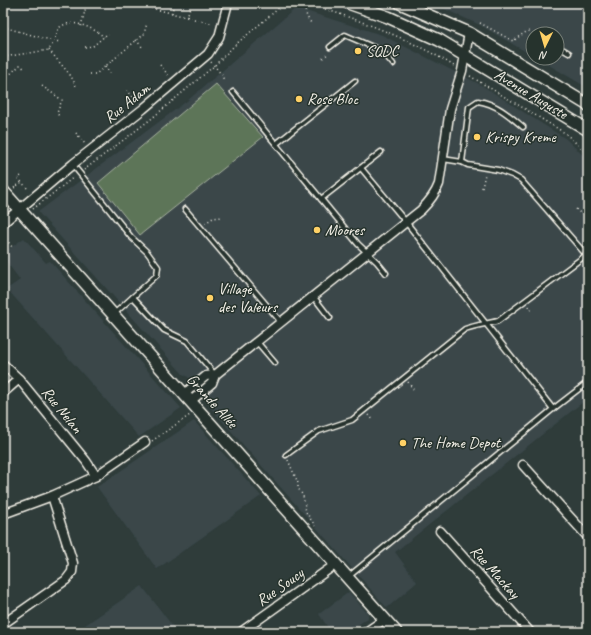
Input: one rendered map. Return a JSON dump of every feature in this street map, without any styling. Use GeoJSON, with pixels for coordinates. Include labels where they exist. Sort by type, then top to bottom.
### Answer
{"type":"FeatureCollection","features":[{"type":"Feature","properties":{"kind":"main road","name":"Avenue Auguste"},"geometry":{"type":"LineString","coordinates":[[348,3],[388,17],[439,40],[588,130]]}},
{"type":"Feature","properties":{"kind":"main road","name":"Avenue Auguste"},"geometry":{"type":"LineString","coordinates":[[400,3],[469,33],[588,105]]}},
{"type":"Feature","properties":{"kind":"main road","name":"Grande Allée"},"geometry":{"type":"LineString","coordinates":[[8,190],[20,210],[396,632]]}},
{"type":"Feature","properties":{"kind":"street","name":"Rue Adam"},"geometry":{"type":"LineString","coordinates":[[3,223],[20,210],[31,198],[143,109],[208,54],[218,37],[228,3]]}},
{"type":"Feature","properties":{"kind":"street"},"geometry":{"type":"LineString","coordinates":[[188,397],[206,376],[215,375],[425,206],[435,193],[439,184],[450,109],[462,71],[469,33]]}},
{"type":"Feature","properties":{"kind":"street","name":"Rue Nelan"},"geometry":{"type":"LineString","coordinates":[[3,364],[19,379],[86,461],[96,476]]}},
{"type":"Feature","properties":{"kind":"street"},"geometry":{"type":"LineString","coordinates":[[3,393],[19,379]]}},
{"type":"Feature","properties":{"kind":"street"},"geometry":{"type":"LineString","coordinates":[[3,514],[52,496],[96,476],[145,442]]}},
{"type":"Feature","properties":{"kind":"street"},"geometry":{"type":"LineString","coordinates":[[522,465],[588,537]]}},
{"type":"Feature","properties":{"kind":"street"},"geometry":{"type":"LineString","coordinates":[[3,624],[66,580],[72,572],[73,563],[71,553],[52,496]]}},
{"type":"Feature","properties":{"kind":"street","name":"Rue Mackay"},"geometry":{"type":"LineString","coordinates":[[440,531],[530,632]]}},
{"type":"Feature","properties":{"kind":"street","name":"Rue Soucy"},"geometry":{"type":"LineString","coordinates":[[240,632],[336,564]]}},
{"type":"Feature","properties":{"kind":"street"},"geometry":{"type":"LineString","coordinates":[[366,632],[385,619]]}},
{"type":"Feature","properties":{"kind":"lane"},"geometry":{"type":"LineString","coordinates":[[332,48],[345,34],[382,51],[393,64]]}},
{"type":"Feature","properties":{"kind":"lane"},"geometry":{"type":"LineString","coordinates":[[565,51],[569,53]]}},
{"type":"Feature","properties":{"kind":"lane"},"geometry":{"type":"LineString","coordinates":[[276,144],[355,81]]}},
{"type":"Feature","properties":{"kind":"lane"},"geometry":{"type":"LineString","coordinates":[[233,92],[356,241],[386,273]]}},
{"type":"Feature","properties":{"kind":"lane"},"geometry":{"type":"LineString","coordinates":[[462,162],[469,107],[478,101],[488,102],[506,113],[523,128]]}},
{"type":"Feature","properties":{"kind":"lane"},"geometry":{"type":"LineString","coordinates":[[321,199],[381,152]]}},
{"type":"Feature","properties":{"kind":"lane"},"geometry":{"type":"LineString","coordinates":[[286,455],[319,430],[352,420],[465,329],[498,321],[587,256],[521,180],[512,174],[498,170],[442,159]]}},
{"type":"Feature","properties":{"kind":"lane"},"geometry":{"type":"LineString","coordinates":[[73,164],[131,237],[147,252],[158,267],[157,275],[114,314]]}},
{"type":"Feature","properties":{"kind":"lane"},"geometry":{"type":"LineString","coordinates":[[361,168],[406,222],[553,409]]}},
{"type":"Feature","properties":{"kind":"lane"},"geometry":{"type":"LineString","coordinates":[[185,208],[281,322]]}},
{"type":"Feature","properties":{"kind":"lane"},"geometry":{"type":"LineString","coordinates":[[313,296],[330,318]]}},
{"type":"Feature","properties":{"kind":"lane"},"geometry":{"type":"LineString","coordinates":[[133,297],[164,330],[187,341],[215,375]]}},
{"type":"Feature","properties":{"kind":"lane"},"geometry":{"type":"LineString","coordinates":[[256,341],[274,363]]}},
{"type":"Feature","properties":{"kind":"lane"},"geometry":{"type":"LineString","coordinates":[[348,577],[588,382]]}},
{"type":"Feature","properties":{"kind":"path"},"geometry":{"type":"LineString","coordinates":[[81,26],[87,3]]}},
{"type":"Feature","properties":{"kind":"path"},"geometry":{"type":"LineString","coordinates":[[132,3],[214,24]]}},
{"type":"Feature","properties":{"kind":"path"},"geometry":{"type":"LineString","coordinates":[[172,14],[174,3]]}},
{"type":"Feature","properties":{"kind":"path","name":"Rue Adam"},"geometry":{"type":"LineString","coordinates":[[85,169],[151,119],[285,3]]}},
{"type":"Feature","properties":{"kind":"path"},"geometry":{"type":"LineString","coordinates":[[303,3],[307,17],[311,23]]}},
{"type":"Feature","properties":{"kind":"path"},"geometry":{"type":"LineString","coordinates":[[306,3],[384,31],[448,62]]}},
{"type":"Feature","properties":{"kind":"path"},"geometry":{"type":"LineString","coordinates":[[187,17],[190,7]]}},
{"type":"Feature","properties":{"kind":"path"},"geometry":{"type":"LineString","coordinates":[[49,50],[59,29],[70,23],[95,30],[104,37]]}},
{"type":"Feature","properties":{"kind":"path"},"geometry":{"type":"LineString","coordinates":[[90,74],[96,74],[144,34],[147,23]]}},
{"type":"Feature","properties":{"kind":"path"},"geometry":{"type":"LineString","coordinates":[[480,23],[513,41],[525,33]]}},
{"type":"Feature","properties":{"kind":"path"},"geometry":{"type":"LineString","coordinates":[[3,27],[61,42]]}},
{"type":"Feature","properties":{"kind":"path"},"geometry":{"type":"LineString","coordinates":[[85,47],[93,46],[106,35],[110,35]]}},
{"type":"Feature","properties":{"kind":"path"},"geometry":{"type":"LineString","coordinates":[[136,40],[143,48]]}},
{"type":"Feature","properties":{"kind":"path"},"geometry":{"type":"LineString","coordinates":[[323,58],[332,48]]}},
{"type":"Feature","properties":{"kind":"path"},"geometry":{"type":"LineString","coordinates":[[3,57],[49,50]]}},
{"type":"Feature","properties":{"kind":"path"},"geometry":{"type":"LineString","coordinates":[[49,50],[71,76],[76,86]]}},
{"type":"Feature","properties":{"kind":"path"},"geometry":{"type":"LineString","coordinates":[[211,62],[222,75],[224,80]]}},
{"type":"Feature","properties":{"kind":"path"},"geometry":{"type":"LineString","coordinates":[[5,79],[20,65],[25,69]]}},
{"type":"Feature","properties":{"kind":"path"},"geometry":{"type":"LineString","coordinates":[[105,66],[110,73]]}},
{"type":"Feature","properties":{"kind":"path"},"geometry":{"type":"LineString","coordinates":[[160,66],[169,76]]}},
{"type":"Feature","properties":{"kind":"path","name":"Avenue Auguste"},"geometry":{"type":"LineString","coordinates":[[474,78],[566,133],[588,154]]}},
{"type":"Feature","properties":{"kind":"path"},"geometry":{"type":"LineString","coordinates":[[42,86],[62,100],[56,110],[59,116]]}},
{"type":"Feature","properties":{"kind":"path"},"geometry":{"type":"LineString","coordinates":[[126,90],[137,102]]}},
{"type":"Feature","properties":{"kind":"path"},"geometry":{"type":"LineString","coordinates":[[76,133],[86,144]]}},
{"type":"Feature","properties":{"kind":"path"},"geometry":{"type":"LineString","coordinates":[[481,167],[484,174],[482,188]]}},
{"type":"Feature","properties":{"kind":"path"},"geometry":{"type":"LineString","coordinates":[[21,176],[18,178],[28,189]]}},
{"type":"Feature","properties":{"kind":"path"},"geometry":{"type":"LineString","coordinates":[[34,209],[74,177]]}},
{"type":"Feature","properties":{"kind":"path"},"geometry":{"type":"LineString","coordinates":[[8,190],[22,182]]}},
{"type":"Feature","properties":{"kind":"path"},"geometry":{"type":"LineString","coordinates":[[576,209],[581,214],[588,207]]}},
{"type":"Feature","properties":{"kind":"path"},"geometry":{"type":"LineString","coordinates":[[200,226],[213,218],[222,217]]}},
{"type":"Feature","properties":{"kind":"path"},"geometry":{"type":"LineString","coordinates":[[4,236],[12,247]]}},
{"type":"Feature","properties":{"kind":"path"},"geometry":{"type":"LineString","coordinates":[[3,246],[6,240]]}},
{"type":"Feature","properties":{"kind":"path"},"geometry":{"type":"LineString","coordinates":[[154,440],[191,414]]}},
{"type":"Feature","properties":{"kind":"path"},"geometry":{"type":"LineString","coordinates":[[286,455],[298,483],[298,488],[303,496],[306,512],[316,528]]}},
{"type":"Feature","properties":{"kind":"shaded area"},"geometry":{"type":"Polygon","coordinates":[[[431,3],[588,3],[588,88],[551,66],[565,66],[565,26],[525,26],[525,51],[480,25],[431,3]]]}},
{"type":"Feature","properties":{"kind":"shaded area"},"geometry":{"type":"Polygon","coordinates":[[[296,8],[382,35],[481,85],[566,139],[588,160],[588,398],[395,552],[417,582],[387,608],[209,406],[207,399],[188,377],[183,374],[38,212],[187,101],[296,8]]]}},
{"type":"Feature","properties":{"kind":"shaded area"},"geometry":{"type":"Polygon","coordinates":[[[24,238],[46,263],[50,261],[181,408],[139,437],[7,289],[20,280],[3,257],[3,253],[24,238]]]}},
{"type":"Feature","properties":{"kind":"shaded area"},"geometry":{"type":"Polygon","coordinates":[[[194,421],[261,496],[157,569],[97,487],[194,421]]]}},
{"type":"Feature","properties":{"kind":"shaded area"},"geometry":{"type":"Polygon","coordinates":[[[142,586],[177,632],[75,632],[142,586]]]}},
{"type":"Feature","properties":{"kind":"shaded area"},"geometry":{"type":"Polygon","coordinates":[[[349,592],[368,614],[368,618],[347,632],[331,632],[319,614],[349,592]]]}},
{"type":"Feature","properties":{"kind":"green space"},"geometry":{"type":"Polygon","coordinates":[[[216,84],[263,137],[140,235],[98,183],[216,84]]]}},
{"type":"Feature","properties":{"kind":"place","name":"SQDC"},"geometry":{"type":"Point","coordinates":[358,51]}},
{"type":"Feature","properties":{"kind":"place","name":"Rose Bloc"},"geometry":{"type":"Point","coordinates":[299,99]}},
{"type":"Feature","properties":{"kind":"place","name":"Krispy Kreme"},"geometry":{"type":"Point","coordinates":[477,137]}},
{"type":"Feature","properties":{"kind":"place","name":"Moores"},"geometry":{"type":"Point","coordinates":[317,230]}},
{"type":"Feature","properties":{"kind":"place","name":"Village des Valeurs"},"geometry":{"type":"Point","coordinates":[210,298]}},
{"type":"Feature","properties":{"kind":"place","name":"The Home Depot"},"geometry":{"type":"Point","coordinates":[403,443]}}]}
